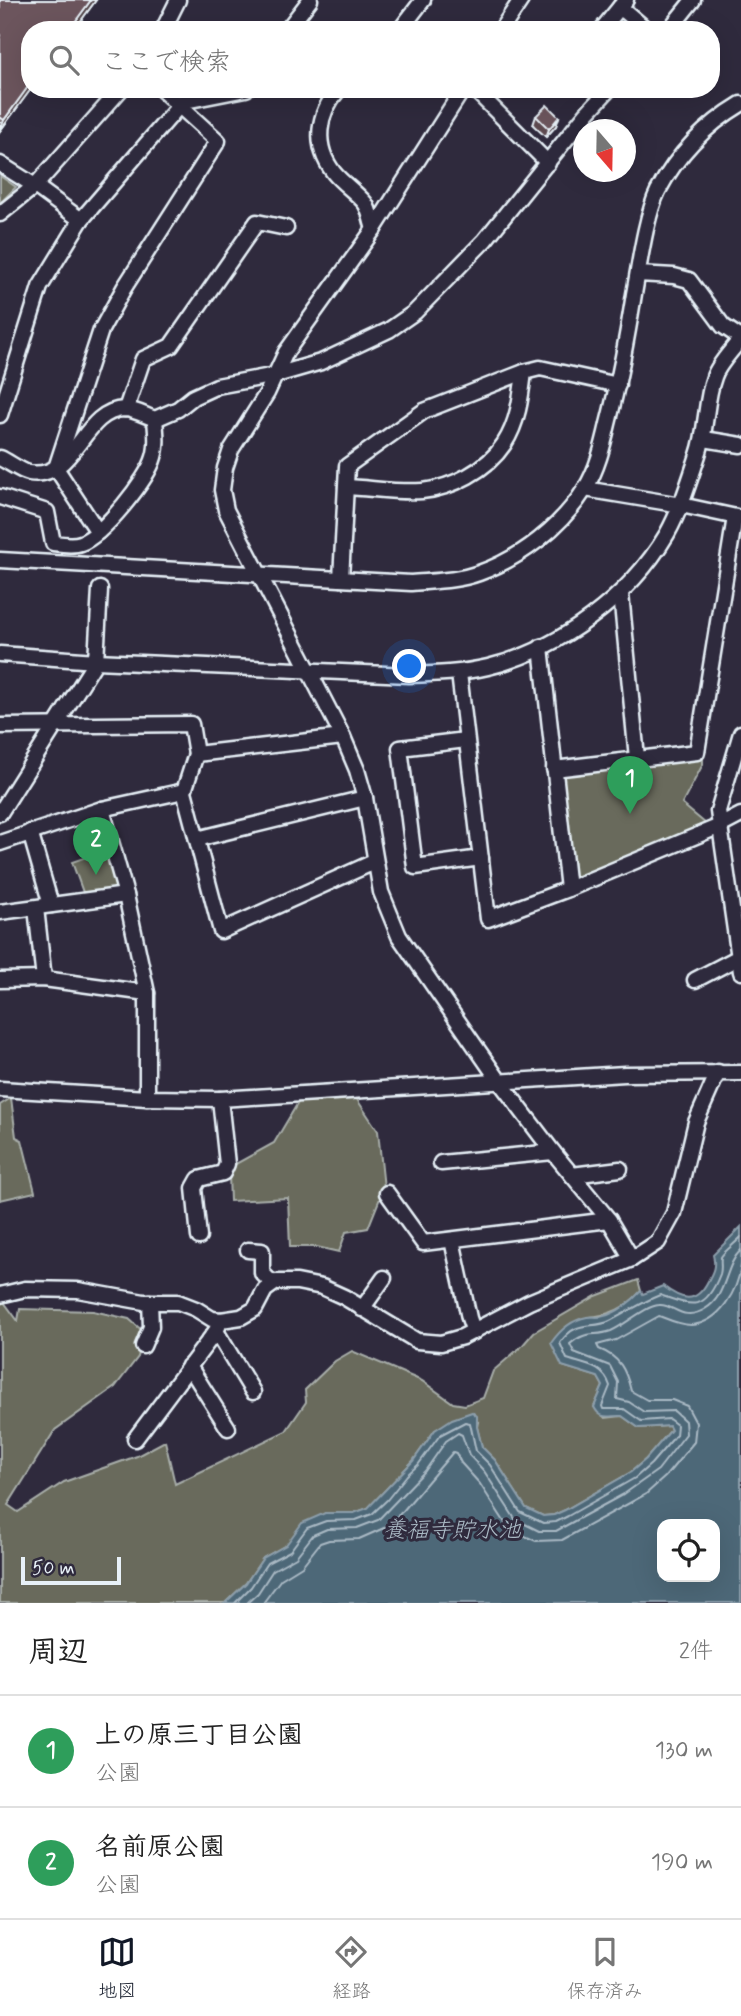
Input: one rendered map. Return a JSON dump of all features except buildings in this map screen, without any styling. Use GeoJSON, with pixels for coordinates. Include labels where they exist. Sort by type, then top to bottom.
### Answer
{"type":"FeatureCollection","features":[{"type":"Feature","properties":{"kind":"street"},"geometry":{"type":"LineString","coordinates":[[168,21],[178,0]]}},
{"type":"Feature","properties":{"kind":"street"},"geometry":{"type":"LineString","coordinates":[[294,21],[310,0]]}},
{"type":"Feature","properties":{"kind":"street"},"geometry":{"type":"LineString","coordinates":[[407,21],[423,0]]}},
{"type":"Feature","properties":{"kind":"street"},"geometry":{"type":"LineString","coordinates":[[507,21],[521,0]]}},
{"type":"Feature","properties":{"kind":"street"},"geometry":{"type":"LineString","coordinates":[[676,21],[693,0]]}},
{"type":"Feature","properties":{"kind":"street"},"geometry":{"type":"LineString","coordinates":[[609,21],[622,4],[638,21]]}},
{"type":"Feature","properties":{"kind":"street"},"geometry":{"type":"LineString","coordinates":[[0,214],[35,186],[113,98]]}},
{"type":"Feature","properties":{"kind":"street"},"geometry":{"type":"LineString","coordinates":[[56,468],[101,330],[124,288],[218,141],[170,98]]}},
{"type":"Feature","properties":{"kind":"street"},"geometry":{"type":"LineString","coordinates":[[0,415],[40,287],[80,220],[177,105],[207,98]]}},
{"type":"Feature","properties":{"kind":"street"},"geometry":{"type":"LineString","coordinates":[[334,98],[328,106],[319,133],[322,155],[335,174],[366,205],[374,229]]}},
{"type":"Feature","properties":{"kind":"street"},"geometry":{"type":"LineString","coordinates":[[457,98],[374,229],[286,352],[276,375],[231,450],[222,490],[226,510],[357,770],[365,798],[380,892],[399,936],[500,1082],[609,1220],[632,1259]]}},
{"type":"Feature","properties":{"kind":"street"},"geometry":{"type":"LineString","coordinates":[[483,98],[548,163]]}},
{"type":"Feature","properties":{"kind":"street"},"geometry":{"type":"LineString","coordinates":[[0,458],[29,473],[56,468],[94,424],[110,412],[126,409],[155,419],[217,386],[276,375],[321,362],[389,330],[415,312],[485,240],[601,98]]}},
{"type":"Feature","properties":{"kind":"street"},"geometry":{"type":"LineString","coordinates":[[0,560],[411,583],[446,580],[478,573],[509,559],[538,541],[585,489],[603,446],[618,385],[638,274],[657,192],[679,158],[694,141],[713,123],[741,104]]}},
{"type":"Feature","properties":{"kind":"street"},"geometry":{"type":"LineString","coordinates":[[0,164],[80,220]]}},
{"type":"Feature","properties":{"kind":"street"},"geometry":{"type":"LineString","coordinates":[[126,409],[143,359],[171,346],[257,222],[286,228]]}},
{"type":"Feature","properties":{"kind":"street"},"geometry":{"type":"LineString","coordinates":[[0,654],[309,672],[409,675],[459,673],[492,666],[541,647],[582,624],[621,594],[650,561],[681,505],[704,439],[714,376],[741,338],[723,326],[689,280],[674,276],[638,274]]}},
{"type":"Feature","properties":{"kind":"street"},"geometry":{"type":"LineString","coordinates":[[341,579],[347,466],[424,411],[540,368],[618,385]]}},
{"type":"Feature","properties":{"kind":"street"},"geometry":{"type":"LineString","coordinates":[[346,487],[422,491],[450,485],[472,473],[503,445],[521,398],[524,372]]}},
{"type":"Feature","properties":{"kind":"street"},"geometry":{"type":"LineString","coordinates":[[0,497],[47,512],[53,543],[80,544],[98,532],[120,510],[154,460],[157,441],[155,419]]}},
{"type":"Feature","properties":{"kind":"street"},"geometry":{"type":"LineString","coordinates":[[704,439],[741,445]]}},
{"type":"Feature","properties":{"kind":"street"},"geometry":{"type":"LineString","coordinates":[[56,468],[98,532]]}},
{"type":"Feature","properties":{"kind":"street"},"geometry":{"type":"LineString","coordinates":[[554,769],[697,752],[738,518],[681,505],[585,489]]}},
{"type":"Feature","properties":{"kind":"street"},"geometry":{"type":"LineString","coordinates":[[0,813],[96,661],[100,589]]}},
{"type":"Feature","properties":{"kind":"street"},"geometry":{"type":"LineString","coordinates":[[621,594],[637,758]]}},
{"type":"Feature","properties":{"kind":"street"},"geometry":{"type":"LineString","coordinates":[[541,647],[568,889]]}},
{"type":"Feature","properties":{"kind":"street"},"geometry":{"type":"LineString","coordinates":[[459,673],[488,919],[568,889],[741,815]]}},
{"type":"Feature","properties":{"kind":"street"},"geometry":{"type":"LineString","coordinates":[[0,726],[191,724],[196,754],[184,792],[220,931],[374,862]]}},
{"type":"Feature","properties":{"kind":"street"},"geometry":{"type":"LineString","coordinates":[[695,980],[740,962],[736,901],[719,811],[741,733]]}},
{"type":"Feature","properties":{"kind":"street"},"geometry":{"type":"LineString","coordinates":[[196,754],[342,737]]}},
{"type":"Feature","properties":{"kind":"street"},"geometry":{"type":"LineString","coordinates":[[466,740],[400,748],[406,801],[415,867],[481,858]]}},
{"type":"Feature","properties":{"kind":"street"},"geometry":{"type":"LineString","coordinates":[[0,842],[102,809],[184,792]]}},
{"type":"Feature","properties":{"kind":"street"},"geometry":{"type":"LineString","coordinates":[[197,839],[365,798]]}},
{"type":"Feature","properties":{"kind":"street"},"geometry":{"type":"LineString","coordinates":[[102,809],[126,895],[147,993],[147,1098]]}},
{"type":"Feature","properties":{"kind":"street"},"geometry":{"type":"LineString","coordinates":[[30,832],[43,906],[44,979]]}},
{"type":"Feature","properties":{"kind":"street"},"geometry":{"type":"LineString","coordinates":[[0,912],[126,895]]}},
{"type":"Feature","properties":{"kind":"street"},"geometry":{"type":"LineString","coordinates":[[0,981],[44,979],[147,993]]}},
{"type":"Feature","properties":{"kind":"street"},"geometry":{"type":"LineString","coordinates":[[135,1439],[219,1326],[255,1310],[265,1290],[273,1284],[297,1282],[321,1287],[417,1341],[441,1343],[474,1332],[529,1302],[632,1259],[658,1242],[674,1213],[696,1122],[718,1072]]}},
{"type":"Feature","properties":{"kind":"street"},"geometry":{"type":"LineString","coordinates":[[0,1089],[147,1098],[220,1099],[625,1074],[741,1073]]}},
{"type":"Feature","properties":{"kind":"street"},"geometry":{"type":"LineString","coordinates":[[199,1237],[194,1188],[199,1179],[223,1173],[227,1164],[220,1099]]}},
{"type":"Feature","properties":{"kind":"street"},"geometry":{"type":"LineString","coordinates":[[440,1163],[553,1152]]}},
{"type":"Feature","properties":{"kind":"street"},"geometry":{"type":"LineString","coordinates":[[572,1175],[620,1169]]}},
{"type":"Feature","properties":{"kind":"street"},"geometry":{"type":"LineString","coordinates":[[387,1193],[423,1243],[609,1220]]}},
{"type":"Feature","properties":{"kind":"street"},"geometry":{"type":"LineString","coordinates":[[452,1240],[474,1332]]}},
{"type":"Feature","properties":{"kind":"street"},"geometry":{"type":"LineString","coordinates":[[248,1250],[262,1251],[262,1273],[273,1284]]}},
{"type":"Feature","properties":{"kind":"street"},"geometry":{"type":"LineString","coordinates":[[362,1309],[384,1278]]}},
{"type":"Feature","properties":{"kind":"street"},"geometry":{"type":"LineString","coordinates":[[0,1295],[25,1289],[78,1290],[150,1302],[178,1302],[212,1319],[219,1326],[253,1392]]}},
{"type":"Feature","properties":{"kind":"street"},"geometry":{"type":"LineString","coordinates":[[143,1346],[151,1327],[150,1302]]}},
{"type":"Feature","properties":{"kind":"street"},"geometry":{"type":"LineString","coordinates":[[189,1366],[228,1428]]}},
{"type":"Feature","properties":{"kind":"green space"},"geometry":{"type":"Polygon","coordinates":[[[0,176],[16,187],[0,203],[0,176]]]}},
{"type":"Feature","properties":{"kind":"green space"},"geometry":{"type":"Polygon","coordinates":[[[703,756],[703,764],[682,804],[706,824],[579,878],[572,874],[561,772],[703,756]]]}},
{"type":"Feature","properties":{"kind":"green space"},"geometry":{"type":"Polygon","coordinates":[[[106,850],[118,889],[84,895],[72,862],[106,850]]]}},
{"type":"Feature","properties":{"kind":"green space"},"geometry":{"type":"Polygon","coordinates":[[[11,1098],[16,1137],[22,1140],[35,1192],[0,1200],[0,1105],[11,1098]]]}},
{"type":"Feature","properties":{"kind":"green space"},"geometry":{"type":"Polygon","coordinates":[[[356,1098],[378,1131],[384,1188],[368,1228],[346,1232],[339,1252],[317,1247],[290,1247],[288,1198],[230,1201],[229,1175],[232,1166],[274,1143],[299,1101],[356,1098]]]}},
{"type":"Feature","properties":{"kind":"green space"},"geometry":{"type":"Polygon","coordinates":[[[638,1280],[641,1291],[630,1302],[610,1313],[587,1317],[562,1366],[598,1377],[603,1386],[594,1407],[605,1418],[622,1416],[639,1428],[669,1426],[671,1430],[631,1472],[565,1510],[543,1516],[526,1508],[495,1460],[482,1447],[478,1422],[435,1430],[413,1461],[368,1508],[354,1513],[325,1513],[286,1545],[263,1558],[246,1583],[225,1603],[0,1603],[0,1302],[4,1302],[18,1321],[20,1309],[93,1311],[129,1319],[144,1332],[138,1357],[115,1387],[55,1430],[8,1505],[18,1512],[64,1482],[137,1456],[165,1441],[175,1484],[286,1431],[306,1402],[305,1390],[335,1361],[352,1351],[422,1381],[453,1403],[465,1405],[483,1398],[493,1371],[534,1332],[596,1296],[638,1280]]]}},
{"type":"Feature","properties":{"kind":"water","name":"養福寺貯水池"},"geometry":{"type":"Polygon","coordinates":[[[741,1227],[741,1603],[225,1603],[246,1583],[263,1558],[286,1545],[302,1523],[325,1513],[354,1513],[368,1508],[413,1461],[435,1430],[452,1419],[472,1412],[477,1416],[482,1447],[495,1460],[526,1508],[543,1516],[565,1510],[631,1472],[671,1430],[669,1426],[639,1428],[622,1416],[600,1414],[594,1407],[603,1386],[598,1377],[562,1366],[551,1343],[571,1323],[581,1318],[602,1317],[614,1312],[629,1303],[641,1291],[643,1294],[663,1286],[682,1297],[693,1297],[703,1289],[714,1266],[713,1255],[741,1227]]]}},
{"type":"Feature","properties":{"kind":"place","name":"上の原三丁目公園"},"geometry":{"type":"Point","coordinates":[630,814]}},
{"type":"Feature","properties":{"kind":"place","name":"名前原公園"},"geometry":{"type":"Point","coordinates":[96,875]}}]}
